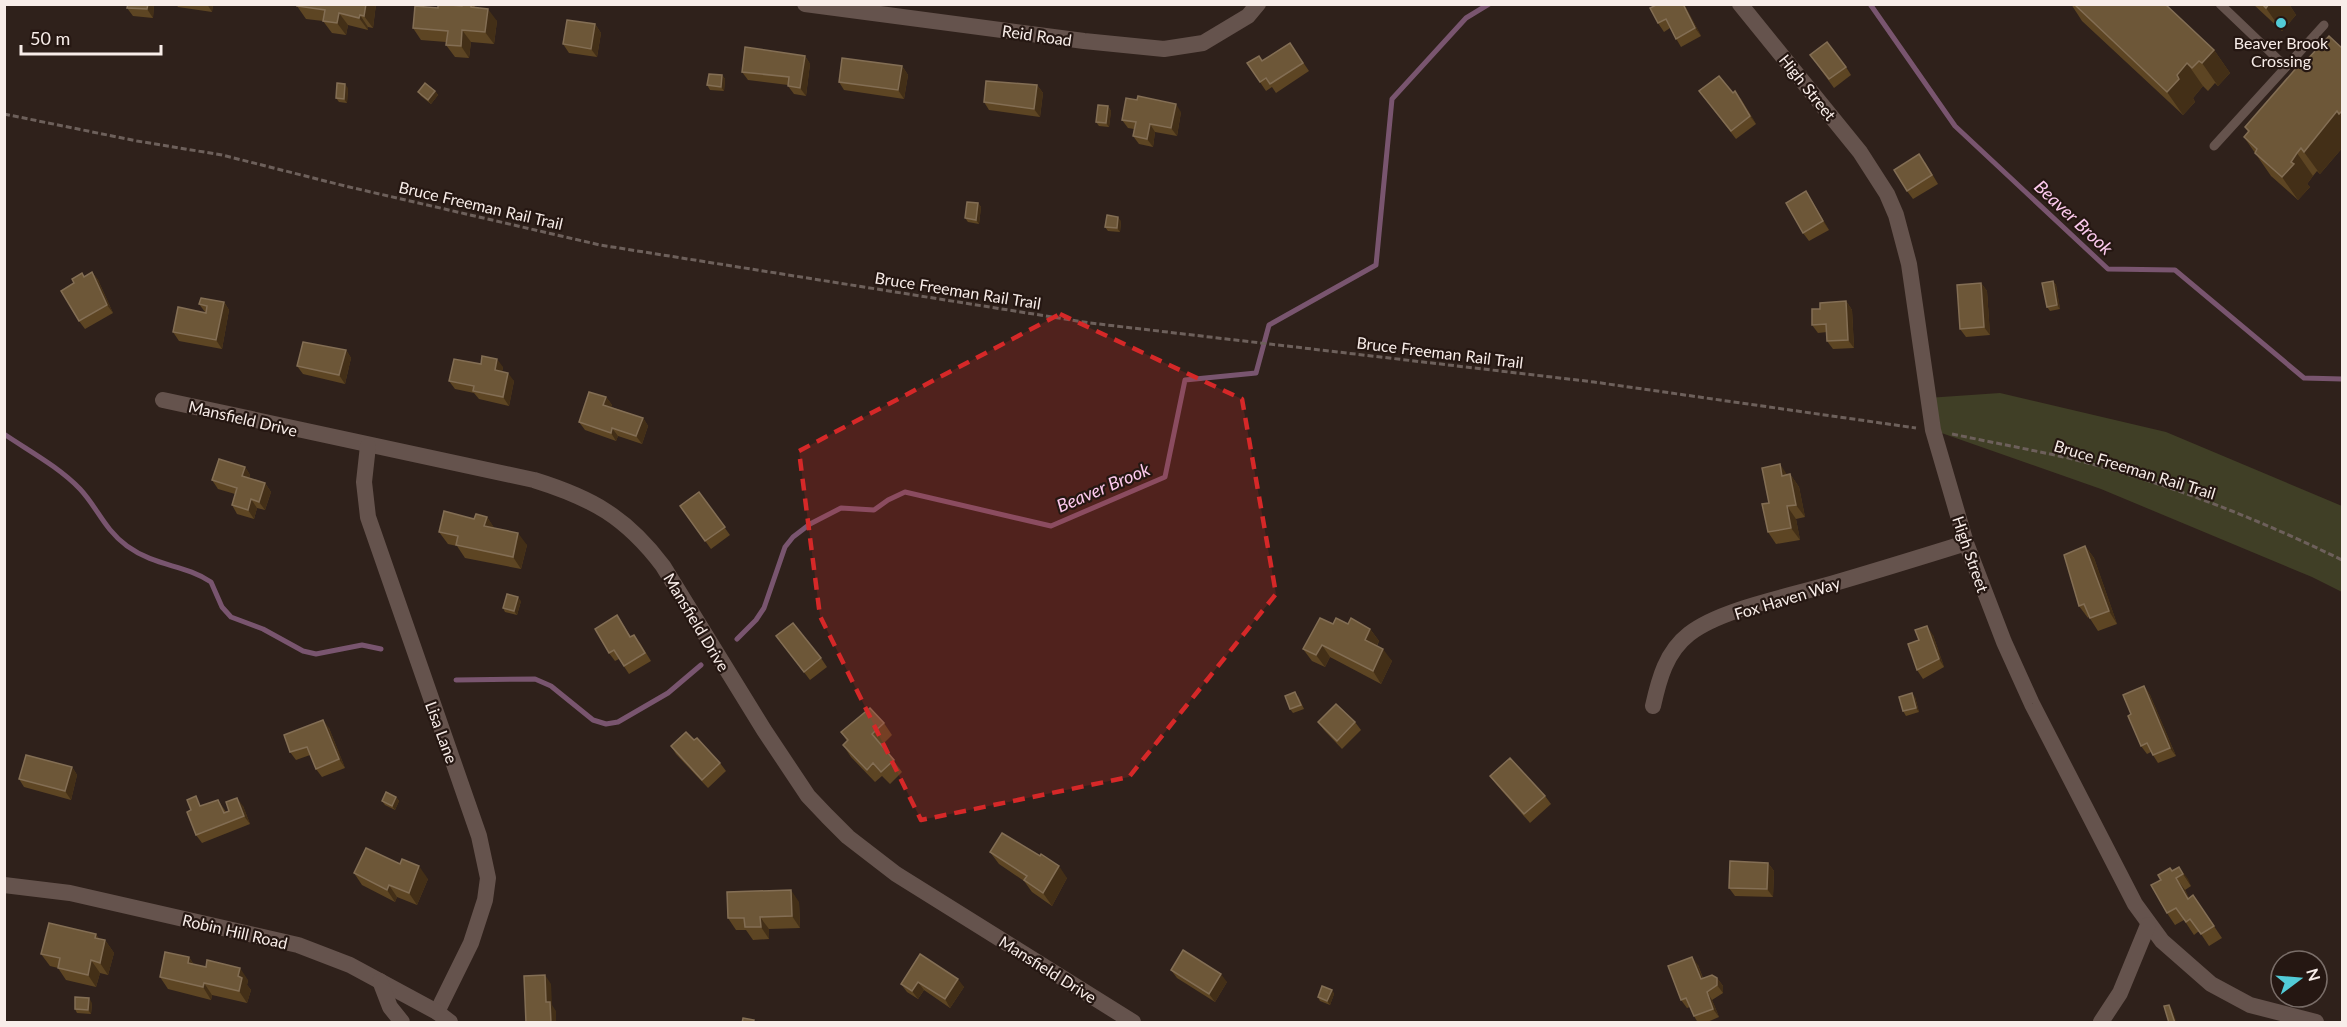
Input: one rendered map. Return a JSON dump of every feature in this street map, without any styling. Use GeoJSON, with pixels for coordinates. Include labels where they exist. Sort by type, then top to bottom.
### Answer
{"type":"FeatureCollection","features":[{"type":"Feature","properties":{"kind":"street","name":"Reid Road"},"geometry":{"type":"LineString","coordinates":[[805,4],[1084,42],[1164,49],[1203,43],[1248,16],[1258,4]]}},
{"type":"Feature","properties":{"kind":"street","name":"High Street"},"geometry":{"type":"LineString","coordinates":[[1740,4],[1860,152],[1887,194],[1896,215],[1909,264],[1933,430],[1966,543],[2000,632],[2032,704],[2125,885],[2148,925],[2196,973],[2229,995],[2250,1005],[2316,1023]]}},
{"type":"Feature","properties":{"kind":"street","name":"Mansfield Drive"},"geometry":{"type":"LineString","coordinates":[[163,400],[534,480],[586,498],[620,519],[646,543],[663,566],[769,739],[808,796],[848,837],[896,874],[1133,1023]]}},
{"type":"Feature","properties":{"kind":"street","name":"Lisa Lane"},"geometry":{"type":"LineString","coordinates":[[368,446],[364,482],[368,517],[479,836],[488,878],[485,900],[475,932],[444,1017]]}},
{"type":"Feature","properties":{"kind":"street","name":"Fox Haven Way"},"geometry":{"type":"LineString","coordinates":[[1653,706],[1659,679],[1672,653],[1689,633],[1757,605],[1966,543]]}},
{"type":"Feature","properties":{"kind":"street","name":"Robin Hill Road"},"geometry":{"type":"LineString","coordinates":[[4,885],[70,892],[272,937],[324,954],[380,981],[444,1017]]}},
{"type":"Feature","properties":{"kind":"street"},"geometry":{"type":"LineString","coordinates":[[2101,1023],[2120,993],[2148,925]]}},
{"type":"Feature","properties":{"kind":"street"},"geometry":{"type":"LineString","coordinates":[[380,981],[390,1007],[402,1023]]}},
{"type":"Feature","properties":{"kind":"lane"},"geometry":{"type":"LineString","coordinates":[[2220,4],[2286,67]]}},
{"type":"Feature","properties":{"kind":"lane"},"geometry":{"type":"LineString","coordinates":[[2214,146],[2324,25]]}},
{"type":"Feature","properties":{"kind":"path","name":"Bruce Freeman Rail Trail"},"geometry":{"type":"LineString","coordinates":[[4,114],[137,141],[222,155],[345,186],[600,244],[1090,323],[1594,382],[1919,429]]}},
{"type":"Feature","properties":{"kind":"path","name":"Bruce Freeman Rail Trail"},"geometry":{"type":"LineString","coordinates":[[1948,433],[2066,458],[2183,492],[2298,538],[2343,560]]}},
{"type":"Feature","properties":{"kind":"highlighted area"},"geometry":{"type":"Polygon","coordinates":[[[1060,314],[1242,399],[1276,594],[1129,777],[921,820],[820,616],[799,451],[1060,314]]]}},
{"type":"Feature","properties":{"kind":"shaded area"},"geometry":{"type":"Polygon","coordinates":[[[2000,393],[2166,432],[2342,506],[2342,592],[2312,577],[2101,489],[1933,430],[1927,398],[2000,393]]]}},
{"type":"Feature","properties":{"kind":"building"},"geometry":{"type":"Polygon","coordinates":[[[128,4],[148,4],[147,9],[127,8],[128,4]]]}},
{"type":"Feature","properties":{"kind":"building"},"geometry":{"type":"Polygon","coordinates":[[[298,4],[366,4],[364,16],[360,15],[359,18],[339,13],[337,23],[323,21],[325,10],[297,6],[298,4]]]}},
{"type":"Feature","properties":{"kind":"building"},"geometry":{"type":"Polygon","coordinates":[[[438,4],[462,6],[471,4],[471,7],[488,9],[485,32],[462,30],[461,46],[446,45],[448,31],[413,28],[415,6],[438,8],[438,4]]]}},
{"type":"Feature","properties":{"kind":"building"},"geometry":{"type":"Polygon","coordinates":[[[1658,4],[1683,4],[1695,28],[1676,39],[1666,19],[1658,23],[1650,8],[1658,4]]]}},
{"type":"Feature","properties":{"kind":"building"},"geometry":{"type":"Polygon","coordinates":[[[2074,4],[2165,4],[2214,50],[2202,63],[2199,61],[2192,68],[2187,63],[2177,75],[2179,79],[2167,92],[2074,4]]]}},
{"type":"Feature","properties":{"kind":"building"},"geometry":{"type":"Polygon","coordinates":[[[567,20],[595,24],[591,49],[563,44],[567,20]]]}},
{"type":"Feature","properties":{"kind":"building"},"geometry":{"type":"Polygon","coordinates":[[[2329,36],[2343,49],[2343,110],[2339,114],[2337,111],[2304,152],[2301,148],[2291,162],[2294,164],[2282,177],[2255,153],[2257,149],[2244,137],[2249,131],[2245,127],[2298,66],[2303,70],[2307,66],[2304,63],[2329,36]]]}},
{"type":"Feature","properties":{"kind":"building"},"geometry":{"type":"Polygon","coordinates":[[[1827,42],[1846,67],[1829,79],[1810,55],[1827,42]]]}},
{"type":"Feature","properties":{"kind":"building"},"geometry":{"type":"Polygon","coordinates":[[[1290,43],[1303,63],[1270,84],[1266,78],[1260,82],[1247,63],[1259,56],[1262,61],[1290,43]]]}},
{"type":"Feature","properties":{"kind":"building"},"geometry":{"type":"Polygon","coordinates":[[[745,47],[805,56],[800,88],[788,86],[789,77],[742,72],[745,47]]]}},
{"type":"Feature","properties":{"kind":"building"},"geometry":{"type":"Polygon","coordinates":[[[842,58],[902,66],[898,90],[839,82],[842,58]]]}},
{"type":"Feature","properties":{"kind":"building"},"geometry":{"type":"Polygon","coordinates":[[[709,74],[722,75],[721,87],[707,85],[709,74]]]}},
{"type":"Feature","properties":{"kind":"building"},"geometry":{"type":"Polygon","coordinates":[[[1719,76],[1733,93],[1735,91],[1750,116],[1731,131],[1699,91],[1719,76]]]}},
{"type":"Feature","properties":{"kind":"building"},"geometry":{"type":"Polygon","coordinates":[[[986,81],[1037,85],[1034,109],[984,102],[986,81]]]}},
{"type":"Feature","properties":{"kind":"building"},"geometry":{"type":"Polygon","coordinates":[[[337,83],[345,84],[344,99],[336,98],[337,83]]]}},
{"type":"Feature","properties":{"kind":"building"},"geometry":{"type":"Polygon","coordinates":[[[425,83],[435,91],[428,100],[418,92],[425,83]]]}},
{"type":"Feature","properties":{"kind":"building"},"geometry":{"type":"Polygon","coordinates":[[[1138,96],[1176,104],[1171,128],[1150,124],[1147,139],[1133,136],[1136,122],[1122,120],[1126,98],[1137,100],[1138,96]]]}},
{"type":"Feature","properties":{"kind":"building"},"geometry":{"type":"Polygon","coordinates":[[[1098,105],[1108,106],[1106,123],[1096,122],[1098,105]]]}},
{"type":"Feature","properties":{"kind":"building"},"geometry":{"type":"Polygon","coordinates":[[[1919,154],[1932,175],[1907,191],[1894,170],[1919,154]]]}},
{"type":"Feature","properties":{"kind":"building"},"geometry":{"type":"Polygon","coordinates":[[[1806,191],[1823,221],[1803,233],[1786,203],[1806,191]]]}},
{"type":"Feature","properties":{"kind":"building"},"geometry":{"type":"Polygon","coordinates":[[[967,202],[978,203],[976,220],[965,218],[967,202]]]}},
{"type":"Feature","properties":{"kind":"building"},"geometry":{"type":"Polygon","coordinates":[[[1107,215],[1118,217],[1117,228],[1105,227],[1107,215]]]}},
{"type":"Feature","properties":{"kind":"building"},"geometry":{"type":"Polygon","coordinates":[[[92,272],[107,305],[79,321],[61,291],[74,283],[72,279],[82,273],[84,277],[92,272]]]}},
{"type":"Feature","properties":{"kind":"building"},"geometry":{"type":"Polygon","coordinates":[[[2053,281],[2057,305],[2047,307],[2042,283],[2053,281]]]}},
{"type":"Feature","properties":{"kind":"building"},"geometry":{"type":"Polygon","coordinates":[[[1981,283],[1984,327],[1960,329],[1957,285],[1981,283]]]}},
{"type":"Feature","properties":{"kind":"building"},"geometry":{"type":"Polygon","coordinates":[[[201,298],[224,302],[216,340],[173,332],[178,307],[206,313],[207,306],[199,304],[201,298]]]}},
{"type":"Feature","properties":{"kind":"building"},"geometry":{"type":"Polygon","coordinates":[[[1846,301],[1848,340],[1827,341],[1826,324],[1812,325],[1812,309],[1820,309],[1820,303],[1846,301]]]}},
{"type":"Feature","properties":{"kind":"building"},"geometry":{"type":"Polygon","coordinates":[[[303,342],[346,350],[339,375],[297,366],[303,342]]]}},
{"type":"Feature","properties":{"kind":"building"},"geometry":{"type":"Polygon","coordinates":[[[482,356],[497,359],[495,370],[508,373],[503,397],[473,391],[474,386],[449,381],[454,359],[481,364],[482,356]]]}},
{"type":"Feature","properties":{"kind":"building"},"geometry":{"type":"Polygon","coordinates":[[[589,392],[606,397],[603,405],[643,418],[636,436],[612,428],[611,433],[579,422],[589,392]]]}},
{"type":"Feature","properties":{"kind":"building"},"geometry":{"type":"Polygon","coordinates":[[[219,459],[245,467],[242,476],[265,483],[259,502],[251,499],[248,510],[232,505],[237,488],[212,480],[219,459]]]}},
{"type":"Feature","properties":{"kind":"building"},"geometry":{"type":"Polygon","coordinates":[[[1780,464],[1782,476],[1790,474],[1796,505],[1787,506],[1791,528],[1768,532],[1762,504],[1769,503],[1762,468],[1780,464]]]}},
{"type":"Feature","properties":{"kind":"building"},"geometry":{"type":"Polygon","coordinates":[[[699,492],[725,527],[705,541],[680,506],[699,492]]]}},
{"type":"Feature","properties":{"kind":"building"},"geometry":{"type":"Polygon","coordinates":[[[444,511],[474,519],[476,514],[487,517],[484,526],[518,533],[513,557],[456,545],[458,536],[439,532],[444,511]]]}},
{"type":"Feature","properties":{"kind":"building"},"geometry":{"type":"Polygon","coordinates":[[[2085,546],[2109,611],[2090,618],[2084,604],[2079,606],[2064,555],[2085,546]]]}},
{"type":"Feature","properties":{"kind":"building"},"geometry":{"type":"Polygon","coordinates":[[[507,594],[518,597],[514,611],[503,608],[507,594]]]}},
{"type":"Feature","properties":{"kind":"building"},"geometry":{"type":"Polygon","coordinates":[[[617,615],[630,637],[634,635],[645,653],[624,666],[614,650],[609,653],[595,629],[617,615]]]}},
{"type":"Feature","properties":{"kind":"building"},"geometry":{"type":"Polygon","coordinates":[[[1320,618],[1333,624],[1336,618],[1348,624],[1351,618],[1370,629],[1365,640],[1383,649],[1373,671],[1322,645],[1316,655],[1303,649],[1320,618]]]}},
{"type":"Feature","properties":{"kind":"building"},"geometry":{"type":"Polygon","coordinates":[[[793,623],[821,658],[804,672],[776,636],[793,623]]]}},
{"type":"Feature","properties":{"kind":"building"},"geometry":{"type":"Polygon","coordinates":[[[1927,626],[1939,659],[1917,670],[1908,644],[1919,640],[1915,630],[1927,626]]]}},
{"type":"Feature","properties":{"kind":"building"},"geometry":{"type":"Polygon","coordinates":[[[2144,686],[2170,748],[2153,755],[2147,743],[2141,746],[2128,716],[2131,714],[2123,695],[2144,686]]]}},
{"type":"Feature","properties":{"kind":"building"},"geometry":{"type":"Polygon","coordinates":[[[1295,692],[1301,705],[1290,709],[1285,696],[1295,692]]]}},
{"type":"Feature","properties":{"kind":"building"},"geometry":{"type":"Polygon","coordinates":[[[1912,693],[1916,708],[1903,711],[1899,697],[1912,693]]]}},
{"type":"Feature","properties":{"kind":"building"},"geometry":{"type":"Polygon","coordinates":[[[1336,704],[1355,722],[1337,741],[1318,722],[1336,704]]]}},
{"type":"Feature","properties":{"kind":"building"},"geometry":{"type":"Polygon","coordinates":[[[870,708],[884,723],[872,734],[894,760],[881,772],[873,763],[867,770],[843,745],[848,740],[841,732],[870,708]]]}},
{"type":"Feature","properties":{"kind":"building"},"geometry":{"type":"Polygon","coordinates":[[[323,720],[339,759],[316,769],[307,747],[290,752],[284,735],[323,720]]]}},
{"type":"Feature","properties":{"kind":"building"},"geometry":{"type":"Polygon","coordinates":[[[686,732],[694,740],[697,738],[720,763],[702,780],[671,746],[686,732]]]}},
{"type":"Feature","properties":{"kind":"building"},"geometry":{"type":"Polygon","coordinates":[[[26,755],[72,767],[65,791],[19,779],[26,755]]]}},
{"type":"Feature","properties":{"kind":"building"},"geometry":{"type":"Polygon","coordinates":[[[1510,758],[1545,796],[1524,814],[1490,776],[1510,758]]]}},
{"type":"Feature","properties":{"kind":"building"},"geometry":{"type":"Polygon","coordinates":[[[386,792],[396,797],[392,806],[382,801],[386,792]]]}},
{"type":"Feature","properties":{"kind":"building"},"geometry":{"type":"Polygon","coordinates":[[[196,796],[200,806],[218,800],[224,813],[229,811],[226,802],[237,798],[244,816],[196,835],[187,812],[191,810],[187,800],[196,796]]]}},
{"type":"Feature","properties":{"kind":"building"},"geometry":{"type":"Polygon","coordinates":[[[1002,833],[1059,866],[1043,893],[1024,880],[1027,876],[990,852],[1002,833]]]}},
{"type":"Feature","properties":{"kind":"building"},"geometry":{"type":"Polygon","coordinates":[[[366,848],[400,864],[402,859],[419,866],[409,893],[389,885],[387,890],[354,873],[366,848]]]}},
{"type":"Feature","properties":{"kind":"building"},"geometry":{"type":"Polygon","coordinates":[[[1730,861],[1768,863],[1767,889],[1729,888],[1730,861]]]}},
{"type":"Feature","properties":{"kind":"building"},"geometry":{"type":"Polygon","coordinates":[[[2179,867],[2183,874],[2176,878],[2188,899],[2193,895],[2214,926],[2201,934],[2190,919],[2186,922],[2176,908],[2167,913],[2151,885],[2161,880],[2158,875],[2170,868],[2172,871],[2179,867]]]}},
{"type":"Feature","properties":{"kind":"building"},"geometry":{"type":"Polygon","coordinates":[[[791,890],[792,916],[760,917],[761,927],[745,927],[744,918],[728,918],[727,892],[791,890]]]}},
{"type":"Feature","properties":{"kind":"building"},"geometry":{"type":"Polygon","coordinates":[[[49,923],[96,934],[95,938],[105,940],[100,963],[91,960],[88,975],[58,968],[60,958],[41,954],[49,923]]]}},
{"type":"Feature","properties":{"kind":"building"},"geometry":{"type":"Polygon","coordinates":[[[1183,950],[1221,974],[1209,994],[1171,970],[1183,950]]]}},
{"type":"Feature","properties":{"kind":"building"},"geometry":{"type":"Polygon","coordinates":[[[165,952],[189,957],[188,963],[206,967],[207,960],[240,968],[238,976],[242,978],[239,991],[204,983],[203,987],[160,977],[165,952]]]}},
{"type":"Feature","properties":{"kind":"building"},"geometry":{"type":"Polygon","coordinates":[[[920,954],[958,979],[945,999],[918,982],[912,991],[901,984],[920,954]]]}},
{"type":"Feature","properties":{"kind":"building"},"geometry":{"type":"Polygon","coordinates":[[[1692,957],[1701,979],[1712,975],[1717,978],[1717,985],[1707,992],[1713,1009],[1694,1016],[1686,998],[1681,1000],[1668,966],[1692,957]]]}},
{"type":"Feature","properties":{"kind":"building"},"geometry":{"type":"Polygon","coordinates":[[[545,975],[546,1002],[550,1002],[551,1023],[526,1023],[524,976],[545,975]]]}},
{"type":"Feature","properties":{"kind":"building"},"geometry":{"type":"Polygon","coordinates":[[[1322,986],[1332,990],[1327,1001],[1318,997],[1322,986]]]}},
{"type":"Feature","properties":{"kind":"building"},"geometry":{"type":"Polygon","coordinates":[[[75,997],[89,998],[88,1010],[75,1009],[75,997]]]}},
{"type":"Feature","properties":{"kind":"building"},"geometry":{"type":"Polygon","coordinates":[[[2169,1005],[2175,1023],[2169,1023],[2164,1006],[2169,1005]]]}},
{"type":"Feature","properties":{"kind":"building"},"geometry":{"type":"Polygon","coordinates":[[[743,1018],[754,1020],[753,1023],[742,1023],[743,1018]]]}},
{"type":"Feature","properties":{"kind":"waterway","name":"Beaver Brook"},"geometry":{"type":"LineString","coordinates":[[737,639],[756,620],[764,608],[785,547],[793,537],[810,524],[841,508],[874,510],[905,492],[1051,526],[1165,477],[1185,380],[1256,373],[1269,325],[1376,265],[1392,99],[1466,18],[1489,4]]}},
{"type":"Feature","properties":{"kind":"waterway","name":"Beaver Brook"},"geometry":{"type":"LineString","coordinates":[[1870,4],[1955,126],[2108,269],[2175,270],[2304,378],[2342,379]]}},
{"type":"Feature","properties":{"kind":"waterway","name":"Beaver Brook"},"geometry":{"type":"LineString","coordinates":[[4,434],[72,481],[112,532],[127,546],[149,558],[191,572],[211,582],[222,607],[231,617],[263,629],[303,651],[316,654],[362,645],[381,649]]}},
{"type":"Feature","properties":{"kind":"waterway","name":"Beaver Brook"},"geometry":{"type":"LineString","coordinates":[[456,680],[535,679],[551,686],[593,720],[606,724],[618,722],[668,693],[701,665]]}},
{"type":"Feature","properties":{"kind":"place","name":"Beaver Brook Crossing"},"geometry":{"type":"Point","coordinates":[2281,23]}}]}
